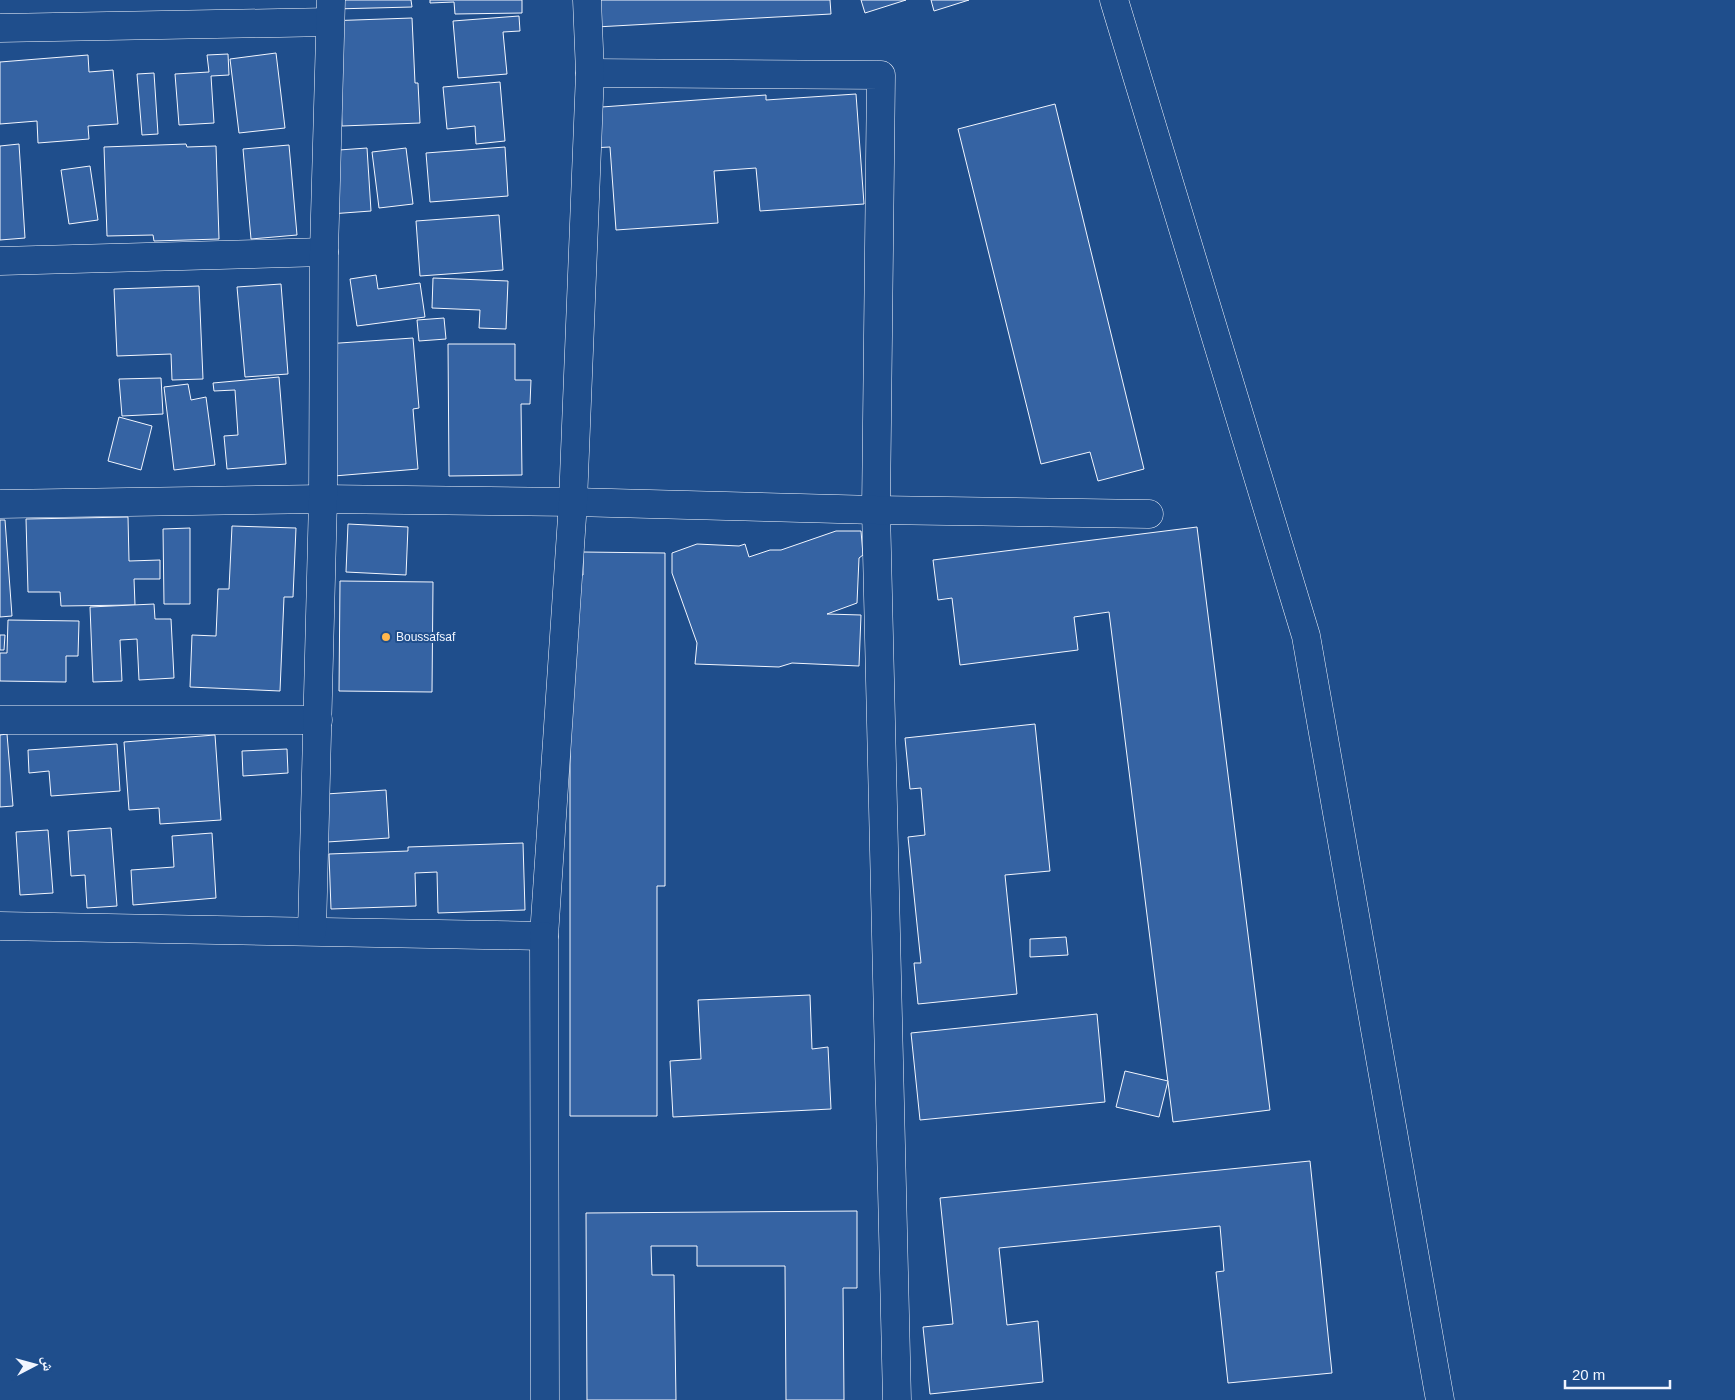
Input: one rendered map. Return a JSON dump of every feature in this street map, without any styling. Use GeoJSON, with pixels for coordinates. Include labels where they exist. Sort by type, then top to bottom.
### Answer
{"type":"FeatureCollection","features":[{"type":"Feature","properties":{"kind":"street"},"geometry":{"type":"LineString","coordinates":[[545,1400],[544,936],[573,502],[590,73],[587,0]]}},
{"type":"Feature","properties":{"kind":"street"},"geometry":{"type":"LineString","coordinates":[[1114,0],[1306,636],[1440,1400]]}},
{"type":"Feature","properties":{"kind":"street"},"geometry":{"type":"LineString","coordinates":[[0,28],[331,11],[324,252],[323,499],[312,931]]}},
{"type":"Feature","properties":{"kind":"street"},"geometry":{"type":"LineString","coordinates":[[590,73],[881,75],[876,510],[897,1400]]}},
{"type":"Feature","properties":{"kind":"street"},"geometry":{"type":"LineString","coordinates":[[0,261],[324,252]]}},
{"type":"Feature","properties":{"kind":"street"},"geometry":{"type":"LineString","coordinates":[[0,504],[323,499],[573,502],[876,510],[1149,514]]}},
{"type":"Feature","properties":{"kind":"street"},"geometry":{"type":"LineString","coordinates":[[0,720],[318,720]]}},
{"type":"Feature","properties":{"kind":"street"},"geometry":{"type":"LineString","coordinates":[[0,926],[544,936]]}},
{"type":"Feature","properties":{"kind":"building"},"geometry":{"type":"Polygon","coordinates":[[[334,0],[411,0],[412,7],[334,9],[334,0]]]}},
{"type":"Feature","properties":{"kind":"building"},"geometry":{"type":"Polygon","coordinates":[[[430,0],[522,0],[522,13],[455,14],[454,2],[430,3],[430,0]]]}},
{"type":"Feature","properties":{"kind":"building"},"geometry":{"type":"Polygon","coordinates":[[[596,0],[830,0],[831,14],[596,27],[596,0]]]}},
{"type":"Feature","properties":{"kind":"building"},"geometry":{"type":"Polygon","coordinates":[[[861,0],[906,0],[865,13],[861,0]]]}},
{"type":"Feature","properties":{"kind":"building"},"geometry":{"type":"Polygon","coordinates":[[[931,0],[969,0],[934,11],[931,0]]]}},
{"type":"Feature","properties":{"kind":"building"},"geometry":{"type":"Polygon","coordinates":[[[519,16],[520,31],[503,32],[507,74],[458,78],[453,21],[519,16]]]}},
{"type":"Feature","properties":{"kind":"building"},"geometry":{"type":"Polygon","coordinates":[[[412,18],[415,83],[418,83],[420,123],[342,126],[341,101],[326,21],[412,18]]]}},
{"type":"Feature","properties":{"kind":"building"},"geometry":{"type":"Polygon","coordinates":[[[276,53],[285,128],[239,133],[230,59],[276,53]]]}},
{"type":"Feature","properties":{"kind":"building"},"geometry":{"type":"Polygon","coordinates":[[[228,54],[229,75],[211,76],[214,123],[179,125],[175,74],[209,72],[207,55],[228,54]]]}},
{"type":"Feature","properties":{"kind":"building"},"geometry":{"type":"Polygon","coordinates":[[[88,55],[89,72],[113,70],[118,124],[88,126],[89,139],[38,143],[37,121],[0,124],[0,62],[88,55]]]}},
{"type":"Feature","properties":{"kind":"building"},"geometry":{"type":"Polygon","coordinates":[[[154,73],[158,134],[142,135],[137,74],[154,73]]]}},
{"type":"Feature","properties":{"kind":"building"},"geometry":{"type":"Polygon","coordinates":[[[500,82],[505,141],[476,144],[475,126],[447,129],[443,87],[500,82]]]}},
{"type":"Feature","properties":{"kind":"building"},"geometry":{"type":"Polygon","coordinates":[[[856,94],[864,204],[760,211],[756,168],[714,171],[718,223],[616,230],[610,147],[591,148],[588,108],[766,95],[766,100],[856,94]]]}},
{"type":"Feature","properties":{"kind":"building"},"geometry":{"type":"Polygon","coordinates":[[[1055,104],[1144,469],[1098,481],[1090,452],[1041,464],[958,129],[1055,104]]]}},
{"type":"Feature","properties":{"kind":"building"},"geometry":{"type":"Polygon","coordinates":[[[19,144],[25,238],[0,240],[0,146],[19,144]]]}},
{"type":"Feature","properties":{"kind":"building"},"geometry":{"type":"Polygon","coordinates":[[[186,144],[187,147],[216,146],[219,239],[154,241],[153,235],[107,236],[104,147],[186,144]]]}},
{"type":"Feature","properties":{"kind":"building"},"geometry":{"type":"Polygon","coordinates":[[[289,145],[297,235],[251,239],[243,149],[289,145]]]}},
{"type":"Feature","properties":{"kind":"building"},"geometry":{"type":"Polygon","coordinates":[[[505,147],[508,196],[430,202],[426,153],[505,147]]]}},
{"type":"Feature","properties":{"kind":"building"},"geometry":{"type":"Polygon","coordinates":[[[367,148],[371,211],[330,214],[325,151],[367,148]]]}},
{"type":"Feature","properties":{"kind":"building"},"geometry":{"type":"Polygon","coordinates":[[[406,148],[413,204],[379,208],[372,152],[406,148]]]}},
{"type":"Feature","properties":{"kind":"building"},"geometry":{"type":"Polygon","coordinates":[[[90,166],[98,220],[69,224],[61,170],[90,166]]]}},
{"type":"Feature","properties":{"kind":"building"},"geometry":{"type":"Polygon","coordinates":[[[499,215],[503,270],[420,276],[416,221],[499,215]]]}},
{"type":"Feature","properties":{"kind":"building"},"geometry":{"type":"Polygon","coordinates":[[[376,275],[378,289],[420,283],[425,317],[357,326],[350,279],[376,275]]]}},
{"type":"Feature","properties":{"kind":"building"},"geometry":{"type":"Polygon","coordinates":[[[433,278],[508,281],[506,329],[479,328],[480,310],[432,308],[433,278]]]}},
{"type":"Feature","properties":{"kind":"building"},"geometry":{"type":"Polygon","coordinates":[[[281,284],[288,374],[245,377],[237,287],[281,284]]]}},
{"type":"Feature","properties":{"kind":"building"},"geometry":{"type":"Polygon","coordinates":[[[199,286],[203,379],[172,380],[171,354],[117,356],[114,289],[199,286]]]}},
{"type":"Feature","properties":{"kind":"building"},"geometry":{"type":"Polygon","coordinates":[[[444,318],[446,339],[419,341],[417,320],[444,318]]]}},
{"type":"Feature","properties":{"kind":"building"},"geometry":{"type":"Polygon","coordinates":[[[413,338],[419,408],[413,409],[418,469],[334,476],[325,344],[413,338]]]}},
{"type":"Feature","properties":{"kind":"building"},"geometry":{"type":"Polygon","coordinates":[[[448,344],[515,344],[515,380],[531,380],[530,404],[521,404],[522,475],[449,476],[448,344]]]}},
{"type":"Feature","properties":{"kind":"building"},"geometry":{"type":"Polygon","coordinates":[[[279,377],[286,464],[227,469],[224,436],[238,435],[235,390],[214,391],[213,383],[279,377]]]}},
{"type":"Feature","properties":{"kind":"building"},"geometry":{"type":"Polygon","coordinates":[[[161,378],[163,414],[122,416],[119,379],[161,378]]]}},
{"type":"Feature","properties":{"kind":"building"},"geometry":{"type":"Polygon","coordinates":[[[188,384],[191,400],[206,397],[215,465],[174,470],[164,387],[188,384]]]}},
{"type":"Feature","properties":{"kind":"building"},"geometry":{"type":"Polygon","coordinates":[[[119,417],[152,426],[141,470],[108,461],[119,417]]]}},
{"type":"Feature","properties":{"kind":"building"},"geometry":{"type":"Polygon","coordinates":[[[128,517],[129,561],[160,560],[160,579],[134,579],[135,605],[61,606],[60,592],[28,592],[26,519],[128,517]]]}},
{"type":"Feature","properties":{"kind":"building"},"geometry":{"type":"Polygon","coordinates":[[[0,520],[5,520],[12,616],[0,617],[0,520]]]}},
{"type":"Feature","properties":{"kind":"building"},"geometry":{"type":"Polygon","coordinates":[[[348,524],[408,527],[406,575],[346,572],[348,524]]]}},
{"type":"Feature","properties":{"kind":"building"},"geometry":{"type":"Polygon","coordinates":[[[232,526],[296,528],[293,597],[284,597],[280,691],[190,687],[192,635],[216,636],[218,589],[229,589],[232,526]]]}},
{"type":"Feature","properties":{"kind":"building"},"geometry":{"type":"Polygon","coordinates":[[[1197,527],[1270,1110],[1173,1122],[1109,612],[1074,617],[1078,650],[960,665],[952,598],[938,600],[933,560],[1197,527]]]}},
{"type":"Feature","properties":{"kind":"building"},"geometry":{"type":"Polygon","coordinates":[[[190,528],[190,604],[164,604],[163,529],[190,528]]]}},
{"type":"Feature","properties":{"kind":"building"},"geometry":{"type":"Polygon","coordinates":[[[836,531],[861,531],[863,555],[859,558],[857,603],[827,614],[861,615],[859,666],[792,663],[779,667],[695,664],[697,643],[672,573],[672,553],[697,544],[739,546],[745,544],[749,557],[770,550],[781,550],[836,531]]]}},
{"type":"Feature","properties":{"kind":"building"},"geometry":{"type":"Polygon","coordinates":[[[583,552],[665,553],[665,886],[657,886],[657,1116],[570,1116],[570,654],[565,575],[583,575],[583,552]]]}},
{"type":"Feature","properties":{"kind":"building","name":"Boussafsaf"},"geometry":{"type":"Polygon","coordinates":[[[340,581],[433,582],[432,692],[339,691],[340,581]]]}},
{"type":"Feature","properties":{"kind":"building"},"geometry":{"type":"Polygon","coordinates":[[[154,604],[155,619],[171,619],[174,678],[139,680],[137,639],[120,640],[122,681],[93,682],[90,607],[154,604]]]}},
{"type":"Feature","properties":{"kind":"building"},"geometry":{"type":"Polygon","coordinates":[[[8,620],[79,621],[78,656],[66,656],[66,682],[0,681],[0,653],[7,653],[8,620]]]}},
{"type":"Feature","properties":{"kind":"building"},"geometry":{"type":"Polygon","coordinates":[[[0,635],[5,635],[4,650],[0,650],[0,635]]]}},
{"type":"Feature","properties":{"kind":"building"},"geometry":{"type":"Polygon","coordinates":[[[1035,724],[1050,871],[1005,875],[1017,994],[918,1004],[914,963],[921,963],[908,837],[925,835],[921,788],[910,789],[905,738],[1035,724]]]}},
{"type":"Feature","properties":{"kind":"building"},"geometry":{"type":"Polygon","coordinates":[[[7,734],[13,806],[0,807],[0,735],[7,734]]]}},
{"type":"Feature","properties":{"kind":"building"},"geometry":{"type":"Polygon","coordinates":[[[215,735],[221,820],[160,824],[159,808],[129,810],[124,742],[215,735]]]}},
{"type":"Feature","properties":{"kind":"building"},"geometry":{"type":"Polygon","coordinates":[[[117,744],[120,791],[51,796],[49,771],[29,773],[28,750],[117,744]]]}},
{"type":"Feature","properties":{"kind":"building"},"geometry":{"type":"Polygon","coordinates":[[[287,749],[288,773],[243,776],[242,751],[287,749]]]}},
{"type":"Feature","properties":{"kind":"building"},"geometry":{"type":"Polygon","coordinates":[[[386,790],[389,838],[327,842],[311,795],[386,790]]]}},
{"type":"Feature","properties":{"kind":"building"},"geometry":{"type":"Polygon","coordinates":[[[111,828],[117,906],[87,908],[85,875],[71,876],[68,831],[111,828]]]}},
{"type":"Feature","properties":{"kind":"building"},"geometry":{"type":"Polygon","coordinates":[[[48,830],[53,893],[20,895],[16,832],[48,830]]]}},
{"type":"Feature","properties":{"kind":"building"},"geometry":{"type":"Polygon","coordinates":[[[212,833],[216,898],[133,905],[131,870],[174,867],[172,836],[212,833]]]}},
{"type":"Feature","properties":{"kind":"building"},"geometry":{"type":"Polygon","coordinates":[[[523,843],[525,910],[438,913],[437,872],[415,873],[416,906],[331,909],[329,854],[408,851],[408,847],[523,843]]]}},
{"type":"Feature","properties":{"kind":"building"},"geometry":{"type":"Polygon","coordinates":[[[1066,937],[1068,955],[1030,957],[1030,939],[1066,937]]]}},
{"type":"Feature","properties":{"kind":"building"},"geometry":{"type":"Polygon","coordinates":[[[810,995],[812,1049],[828,1047],[831,1109],[673,1117],[670,1061],[701,1059],[698,1000],[810,995]]]}},
{"type":"Feature","properties":{"kind":"building"},"geometry":{"type":"Polygon","coordinates":[[[1097,1014],[1105,1102],[920,1120],[911,1033],[1097,1014]]]}},
{"type":"Feature","properties":{"kind":"building"},"geometry":{"type":"Polygon","coordinates":[[[1125,1071],[1168,1081],[1159,1117],[1116,1107],[1125,1071]]]}},
{"type":"Feature","properties":{"kind":"building"},"geometry":{"type":"Polygon","coordinates":[[[1310,1161],[1332,1373],[1228,1383],[1216,1272],[1224,1271],[1220,1226],[999,1248],[1007,1325],[1038,1321],[1043,1382],[930,1394],[923,1327],[953,1324],[940,1198],[1310,1161]]]}},
{"type":"Feature","properties":{"kind":"building"},"geometry":{"type":"Polygon","coordinates":[[[857,1211],[857,1288],[843,1288],[844,1400],[786,1400],[785,1266],[697,1266],[697,1246],[651,1246],[652,1275],[674,1275],[676,1400],[587,1400],[586,1213],[857,1211]]]}},
{"type":"Feature","properties":{"kind":"place","name":"Boussafsaf"},"geometry":{"type":"Point","coordinates":[386,637]}}]}
